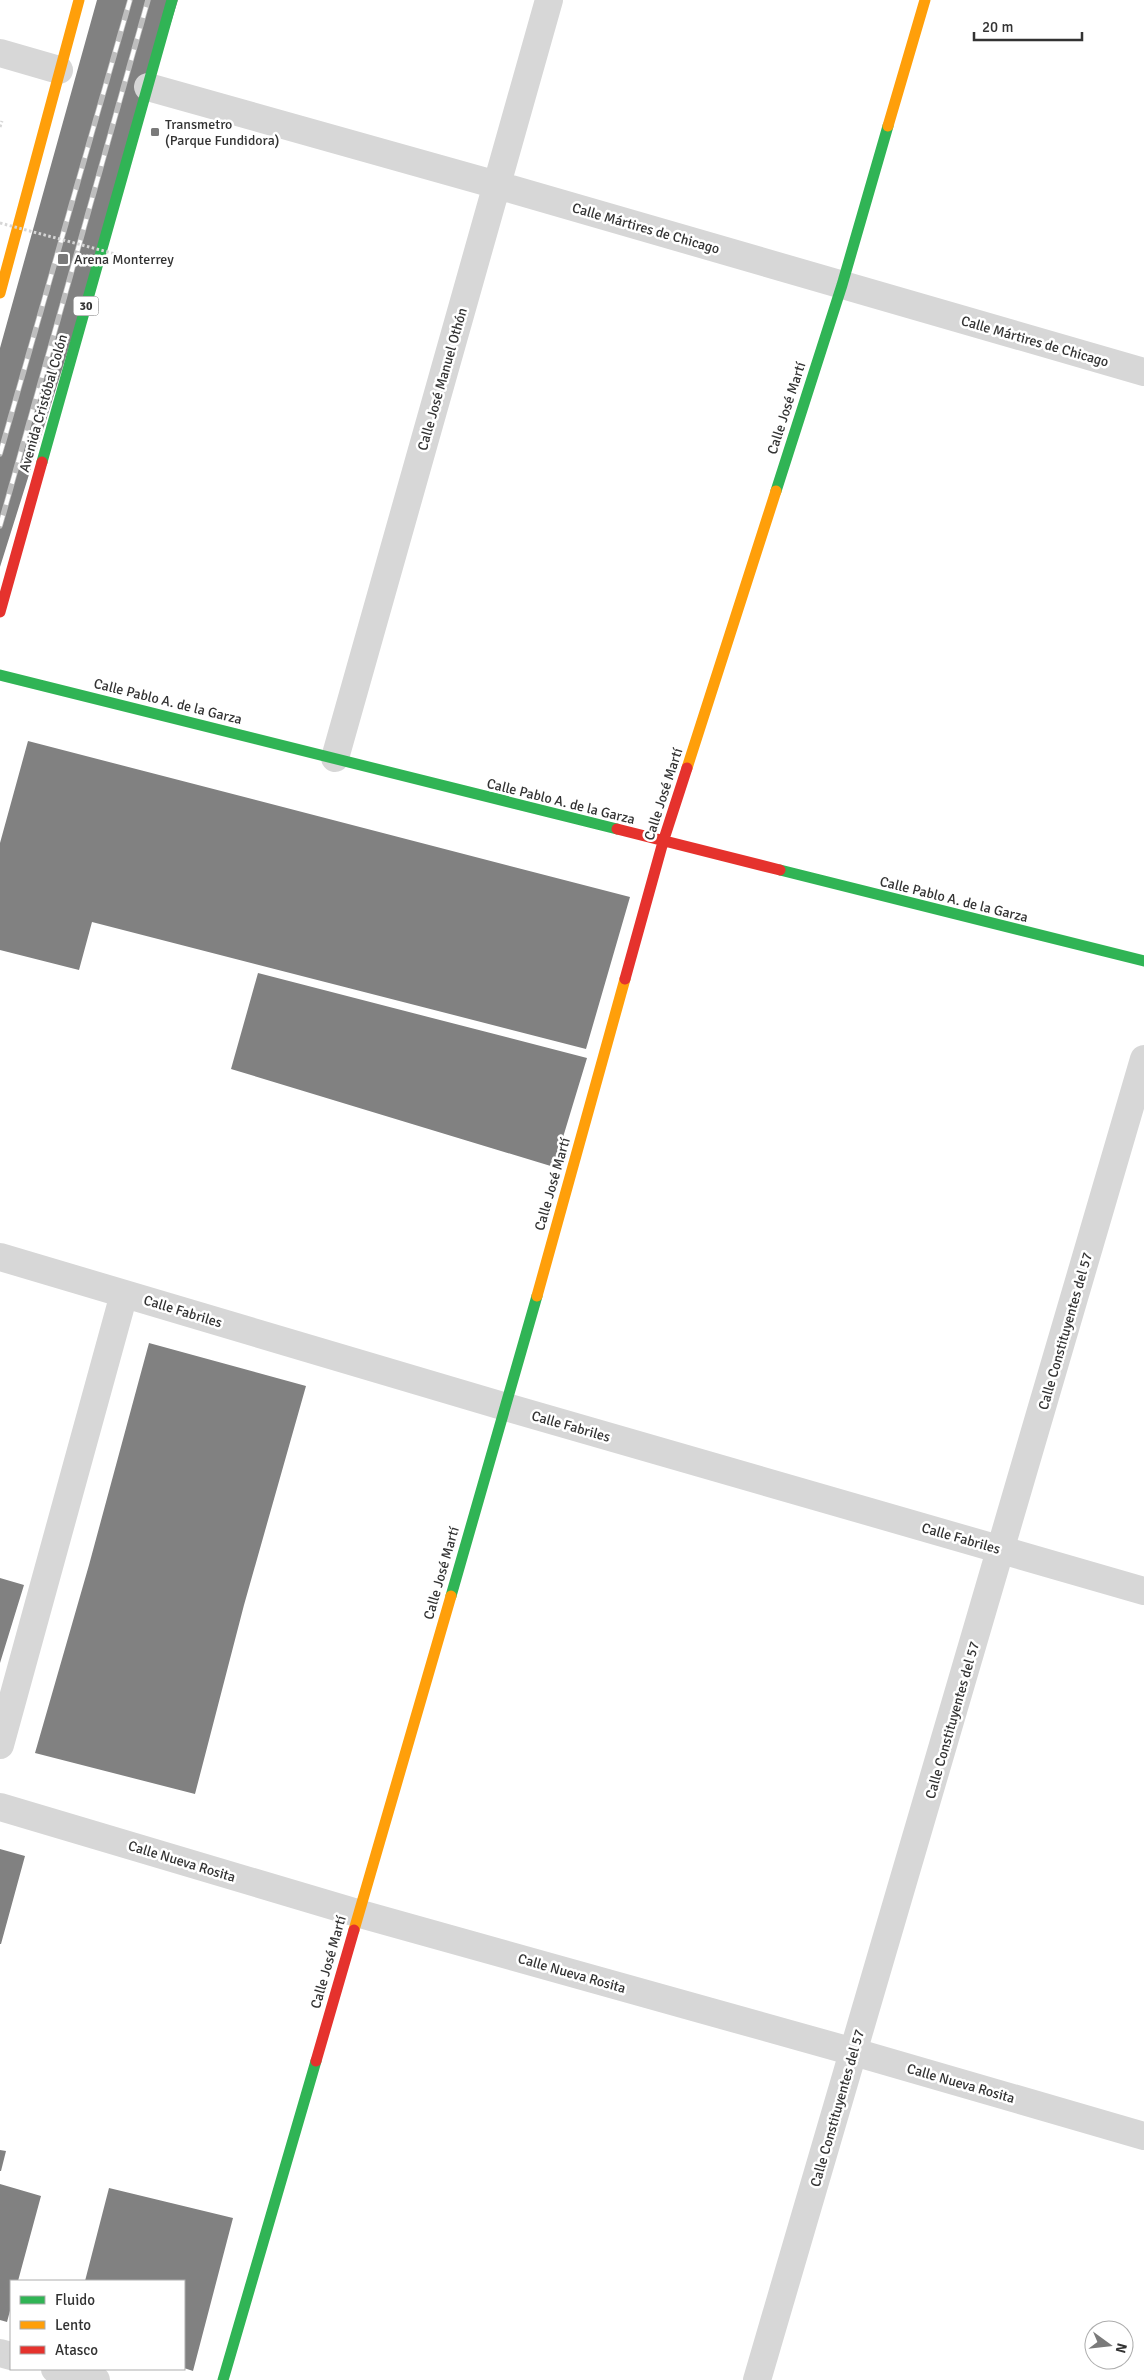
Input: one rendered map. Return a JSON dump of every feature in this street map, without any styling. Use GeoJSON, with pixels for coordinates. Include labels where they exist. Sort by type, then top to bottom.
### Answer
{"type":"FeatureCollection","features":[{"type":"Feature","properties":{"kind":"street"},"geometry":{"type":"LineString","coordinates":[[0,292],[79,0]]}},
{"type":"Feature","properties":{"kind":"street","name":"Avenida Cristóbal Colón"},"geometry":{"type":"LineString","coordinates":[[0,612],[172,0]]}},
{"type":"Feature","properties":{"kind":"street","name":"Calle José Manuel Othón"},"geometry":{"type":"LineString","coordinates":[[335,758],[549,0]]}},
{"type":"Feature","properties":{"kind":"street","name":"Calle José Martí"},"geometry":{"type":"LineString","coordinates":[[223,2380],[506,1407],[663,842],[842,285],[925,0]]}},
{"type":"Feature","properties":{"kind":"street"},"geometry":{"type":"LineString","coordinates":[[0,53],[59,70]]}},
{"type":"Feature","properties":{"kind":"street","name":"Calle Mártires de Chicago"},"geometry":{"type":"LineString","coordinates":[[148,87],[497,185],[1144,372]]}},
{"type":"Feature","properties":{"kind":"street","name":"Calle Pablo A. de la Garza"},"geometry":{"type":"LineString","coordinates":[[0,675],[1144,961]]}},
{"type":"Feature","properties":{"kind":"street","name":"Calle Constituyentes del 57"},"geometry":{"type":"LineString","coordinates":[[757,2380],[1002,1550],[1144,1058]]}},
{"type":"Feature","properties":{"kind":"street","name":"Calle Fabriles"},"geometry":{"type":"LineString","coordinates":[[0,1257],[506,1407],[1144,1591]]}},
{"type":"Feature","properties":{"kind":"street"},"geometry":{"type":"LineString","coordinates":[[0,1745],[124,1294]]}},
{"type":"Feature","properties":{"kind":"street","name":"Calle Nueva Rosita"},"geometry":{"type":"LineString","coordinates":[[0,1807],[357,1914],[854,2052],[1144,2136]]}},
{"type":"Feature","properties":{"kind":"street"},"geometry":{"type":"LineString","coordinates":[[60,2370],[96,2380]]}},
{"type":"Feature","properties":{"kind":"path"},"geometry":{"type":"LineString","coordinates":[[0,127],[2,121]]}},
{"type":"Feature","properties":{"kind":"path"},"geometry":{"type":"LineString","coordinates":[[0,223],[134,259]]}},
{"type":"Feature","properties":{"kind":"building"},"geometry":{"type":"Polygon","coordinates":[[[97,0],[178,0],[0,567],[0,348],[97,0]]]}},
{"type":"Feature","properties":{"kind":"building"},"geometry":{"type":"Polygon","coordinates":[[[28,741],[630,897],[586,1049],[92,922],[79,970],[0,950],[0,843],[28,741]]]}},
{"type":"Feature","properties":{"kind":"building"},"geometry":{"type":"Polygon","coordinates":[[[258,973],[587,1058],[554,1167],[231,1069],[258,973]]]}},
{"type":"Feature","properties":{"kind":"building"},"geometry":{"type":"Polygon","coordinates":[[[149,1343],[306,1386],[244,1605],[195,1794],[35,1753],[89,1565],[149,1343]]]}},
{"type":"Feature","properties":{"kind":"building"},"geometry":{"type":"Polygon","coordinates":[[[0,1578],[24,1585],[0,1663],[0,1578]]]}},
{"type":"Feature","properties":{"kind":"building"},"geometry":{"type":"Polygon","coordinates":[[[0,1849],[25,1856],[1,1944],[0,1944],[0,1849]]]}},
{"type":"Feature","properties":{"kind":"building"},"geometry":{"type":"Polygon","coordinates":[[[0,2150],[6,2151],[1,2171],[0,2171],[0,2150]]]}},
{"type":"Feature","properties":{"kind":"building"},"geometry":{"type":"Polygon","coordinates":[[[0,2184],[41,2196],[18,2280],[10,2280],[10,2311],[7,2322],[0,2320],[0,2184]]]}},
{"type":"Feature","properties":{"kind":"building"},"geometry":{"type":"Polygon","coordinates":[[[109,2188],[233,2218],[193,2371],[185,2368],[185,2280],[85,2280],[109,2188]]]}},
{"type":"Feature","properties":{"kind":"railway"},"geometry":{"type":"LineString","coordinates":[[0,454],[130,0]]}},
{"type":"Feature","properties":{"kind":"railway"},"geometry":{"type":"LineString","coordinates":[[0,526],[148,0]]}},
{"type":"Feature","properties":{"kind":"traffic: fast"},"geometry":{"type":"LineString","coordinates":[[42,462],[172,0]]}},
{"type":"Feature","properties":{"kind":"traffic: fast"},"geometry":{"type":"LineString","coordinates":[[776,491],[842,285],[888,126]]}},
{"type":"Feature","properties":{"kind":"traffic: fast"},"geometry":{"type":"LineString","coordinates":[[0,675],[617,829]]}},
{"type":"Feature","properties":{"kind":"traffic: fast"},"geometry":{"type":"LineString","coordinates":[[780,870],[1144,961]]}},
{"type":"Feature","properties":{"kind":"traffic: fast"},"geometry":{"type":"LineString","coordinates":[[451,1596],[537,1296]]}},
{"type":"Feature","properties":{"kind":"traffic: fast"},"geometry":{"type":"LineString","coordinates":[[223,2380],[316,2061]]}},
{"type":"Feature","properties":{"kind":"traffic: slow"},"geometry":{"type":"LineString","coordinates":[[0,293],[79,0]]}},
{"type":"Feature","properties":{"kind":"traffic: slow"},"geometry":{"type":"LineString","coordinates":[[888,126],[925,0]]}},
{"type":"Feature","properties":{"kind":"traffic: slow"},"geometry":{"type":"LineString","coordinates":[[687,768],[776,491]]}},
{"type":"Feature","properties":{"kind":"traffic: slow"},"geometry":{"type":"LineString","coordinates":[[537,1296],[625,979]]}},
{"type":"Feature","properties":{"kind":"traffic: slow"},"geometry":{"type":"LineString","coordinates":[[354,1930],[451,1596]]}},
{"type":"Feature","properties":{"kind":"traffic: jam"},"geometry":{"type":"LineString","coordinates":[[0,612],[42,462]]}},
{"type":"Feature","properties":{"kind":"traffic: jam"},"geometry":{"type":"LineString","coordinates":[[625,979],[663,842],[687,768]]}},
{"type":"Feature","properties":{"kind":"traffic: jam"},"geometry":{"type":"LineString","coordinates":[[617,829],[780,870]]}},
{"type":"Feature","properties":{"kind":"traffic: jam"},"geometry":{"type":"LineString","coordinates":[[316,2061],[354,1930]]}},
{"type":"Feature","properties":{"kind":"place","name":"Transmetro (Parque Fundidora)"},"geometry":{"type":"Point","coordinates":[155,132]}},
{"type":"Feature","properties":{"kind":"place","name":"Arena Monterrey"},"geometry":{"type":"Point","coordinates":[63,259]}}]}
